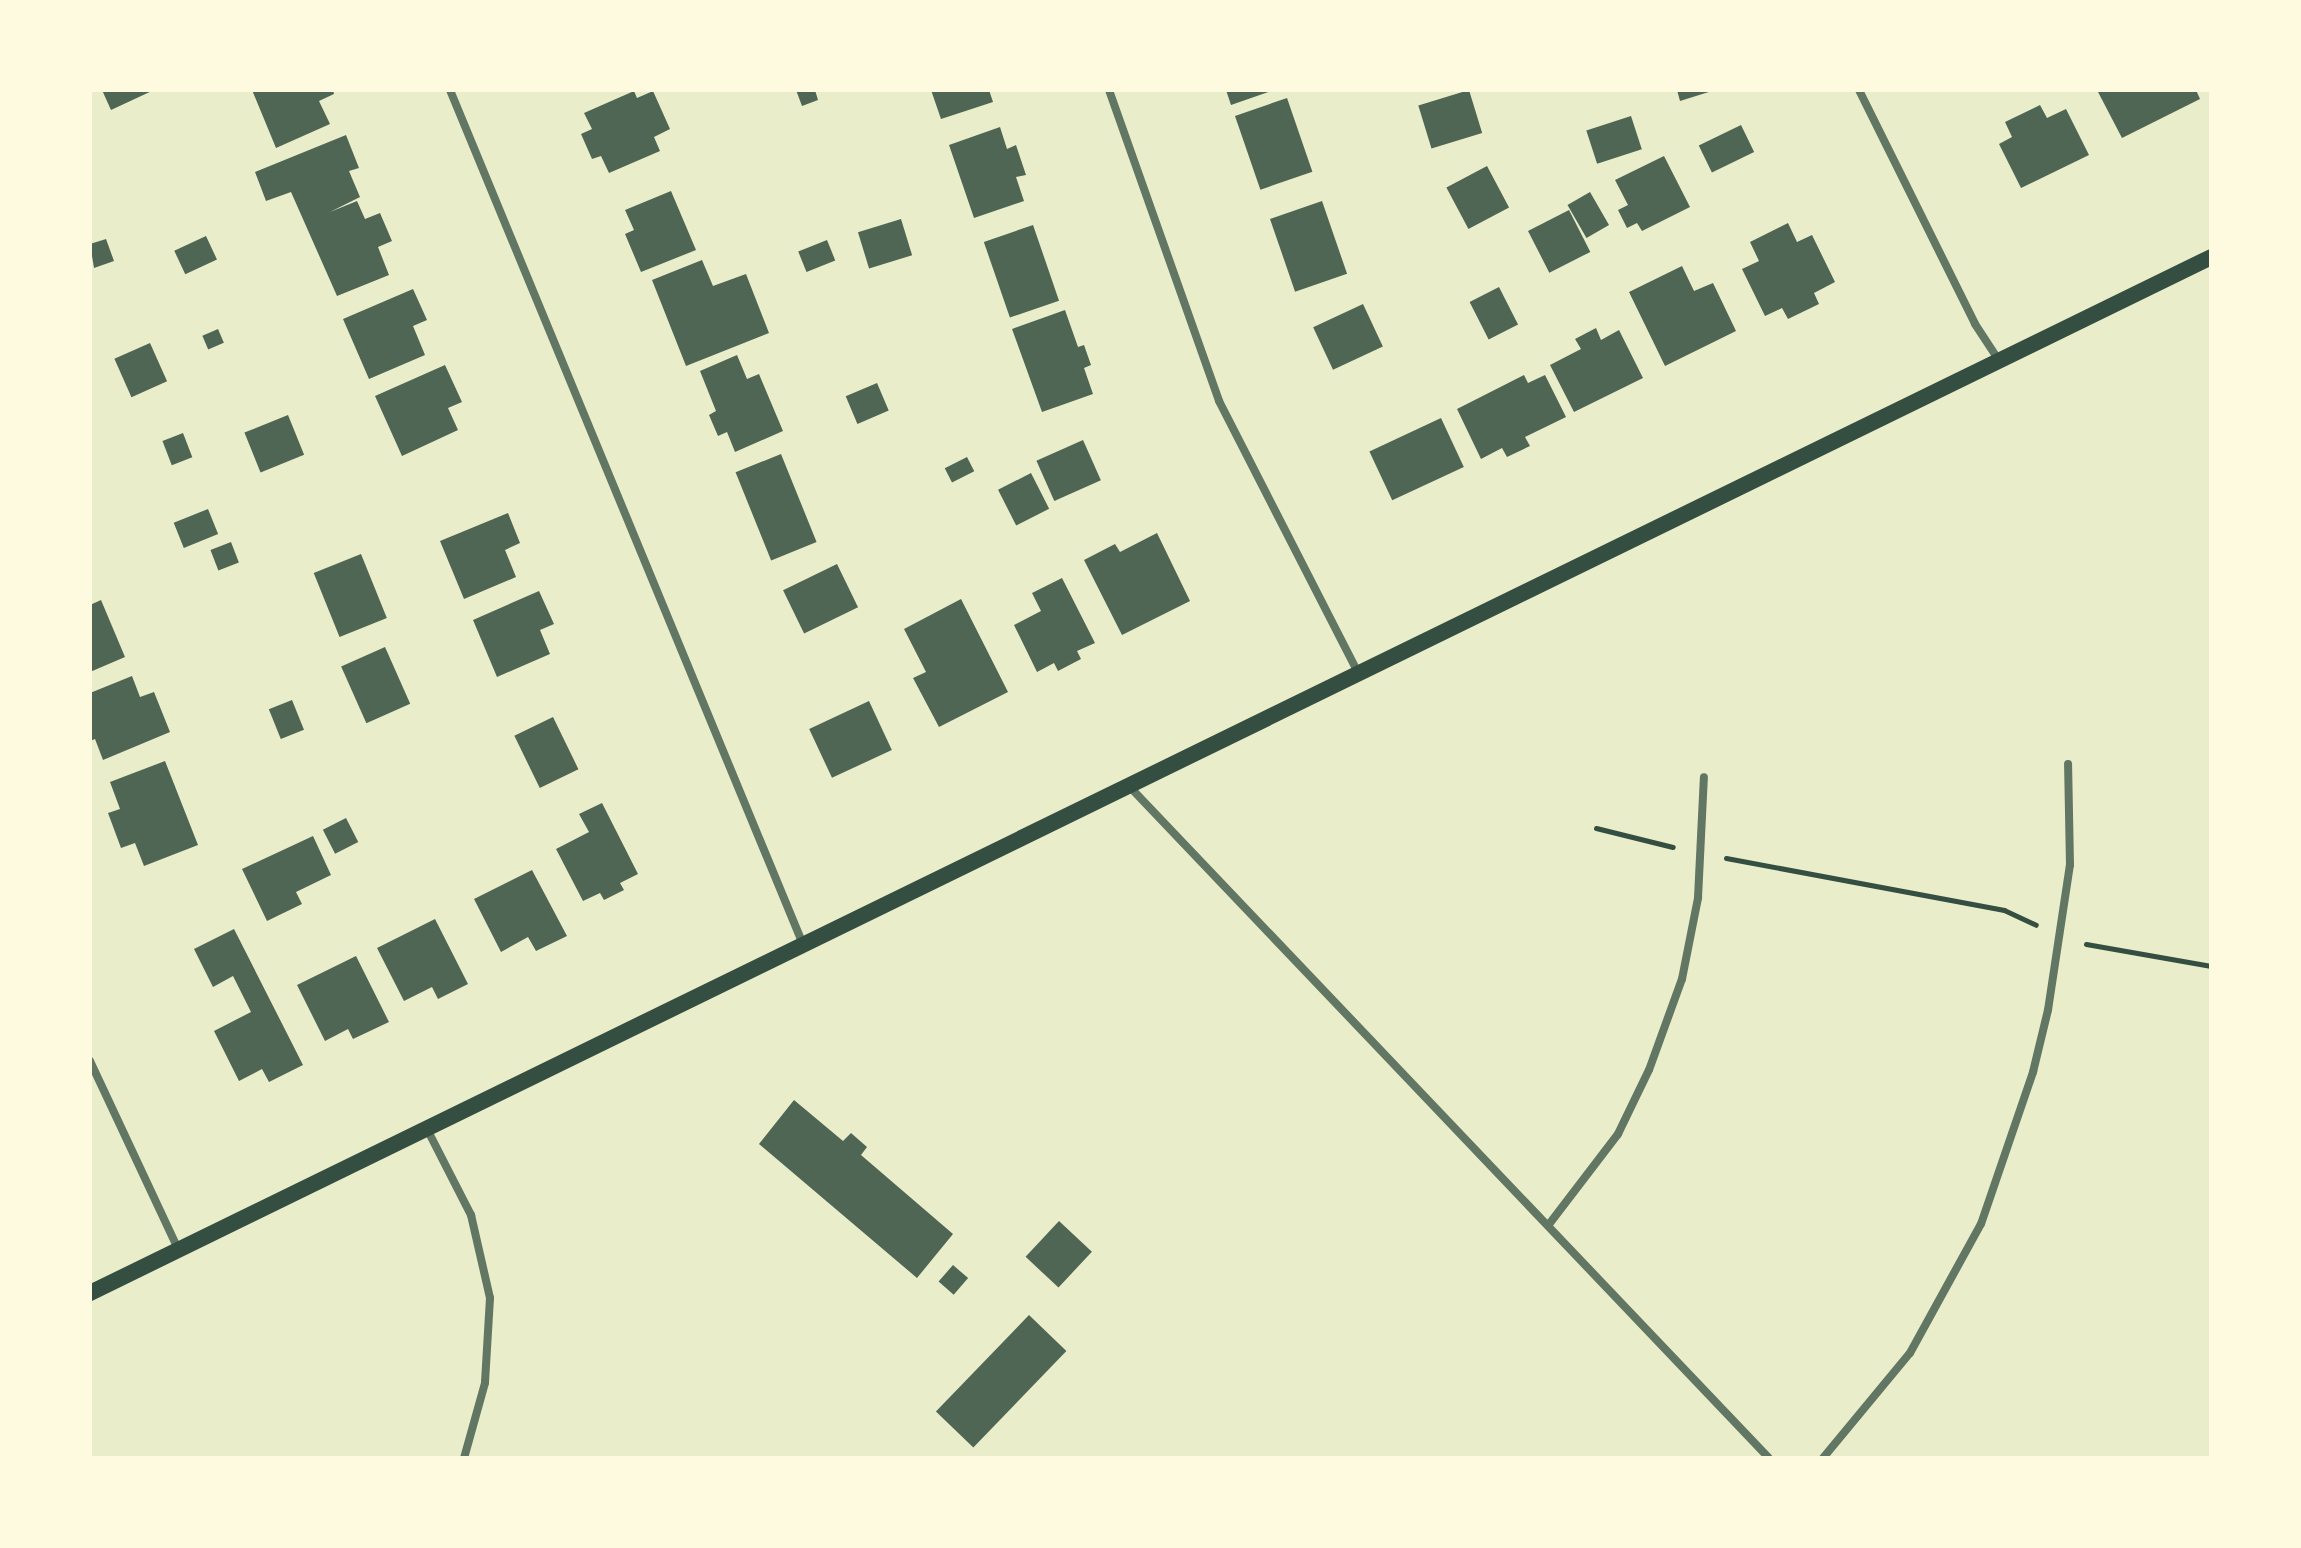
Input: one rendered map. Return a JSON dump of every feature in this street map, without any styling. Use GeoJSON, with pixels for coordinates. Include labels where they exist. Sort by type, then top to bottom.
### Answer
{"type":"FeatureCollection","features":[{"type":"Feature","properties":{"kind":"main road"},"geometry":{"type":"LineString","coordinates":[[90,1293],[802,942],[2211,257]]}},
{"type":"Feature","properties":{"kind":"street"},"geometry":{"type":"LineString","coordinates":[[450,90],[802,942]]}},
{"type":"Feature","properties":{"kind":"street"},"geometry":{"type":"LineString","coordinates":[[1109,90],[1219,401],[1358,673]]}},
{"type":"Feature","properties":{"kind":"street"},"geometry":{"type":"LineString","coordinates":[[1859,90],[1975,324],[1998,359]]}},
{"type":"Feature","properties":{"kind":"street"},"geometry":{"type":"LineString","coordinates":[[1823,1458],[1910,1353],[1981,1224],[2033,1072],[2060,938],[2070,865],[2068,764]]}},
{"type":"Feature","properties":{"kind":"street"},"geometry":{"type":"LineString","coordinates":[[1550,1223],[1618,1134],[1649,1070],[1682,979],[1701,854],[1704,777]]}},
{"type":"Feature","properties":{"kind":"street"},"geometry":{"type":"LineString","coordinates":[[1128,785],[1196,861],[1550,1223],[1769,1458]]}},
{"type":"Feature","properties":{"kind":"street"},"geometry":{"type":"LineString","coordinates":[[90,1061],[178,1249]]}},
{"type":"Feature","properties":{"kind":"street"},"geometry":{"type":"LineString","coordinates":[[427,1129],[471,1215],[490,1298],[485,1383],[464,1458]]}},
{"type":"Feature","properties":{"kind":"path"},"geometry":{"type":"LineString","coordinates":[[1596,828],[1701,854],[2004,910],[2060,938],[2211,966]]}},
{"type":"Feature","properties":{"kind":"building"},"geometry":{"type":"Polygon","coordinates":[[[102,90],[154,90],[111,110],[102,90]]]}},
{"type":"Feature","properties":{"kind":"building"},"geometry":{"type":"Polygon","coordinates":[[[252,90],[333,90],[334,94],[319,101],[330,124],[276,148],[252,90]]]}},
{"type":"Feature","properties":{"kind":"building"},"geometry":{"type":"Polygon","coordinates":[[[796,90],[815,90],[818,100],[802,106],[796,90]]]}},
{"type":"Feature","properties":{"kind":"building"},"geometry":{"type":"Polygon","coordinates":[[[931,90],[989,90],[993,102],[941,119],[931,90]]]}},
{"type":"Feature","properties":{"kind":"building"},"geometry":{"type":"Polygon","coordinates":[[[1226,90],[1274,90],[1231,105],[1226,90]]]}},
{"type":"Feature","properties":{"kind":"building"},"geometry":{"type":"Polygon","coordinates":[[[1469,90],[1482,133],[1431,149],[1418,105],[1469,90]]]}},
{"type":"Feature","properties":{"kind":"building"},"geometry":{"type":"Polygon","coordinates":[[[1677,90],[1712,90],[1712,91],[1680,101],[1677,90]]]}},
{"type":"Feature","properties":{"kind":"building"},"geometry":{"type":"Polygon","coordinates":[[[2097,90],[2196,90],[2200,99],[2122,138],[2097,90]]]}},
{"type":"Feature","properties":{"kind":"building"},"geometry":{"type":"Polygon","coordinates":[[[634,91],[637,98],[653,91],[670,129],[654,137],[660,151],[609,173],[601,156],[592,159],[581,134],[592,129],[584,113],[634,91]]]}},
{"type":"Feature","properties":{"kind":"building"},"geometry":{"type":"Polygon","coordinates":[[[1287,98],[1312,172],[1260,190],[1235,116],[1287,98]]]}},
{"type":"Feature","properties":{"kind":"building"},"geometry":{"type":"Polygon","coordinates":[[[2040,105],[2047,118],[2066,109],[2089,155],[2021,188],[1999,144],[2012,137],[2005,122],[2040,105]]]}},
{"type":"Feature","properties":{"kind":"building"},"geometry":{"type":"Polygon","coordinates":[[[1631,116],[1642,149],[1597,164],[1586,131],[1631,116]]]}},
{"type":"Feature","properties":{"kind":"building"},"geometry":{"type":"Polygon","coordinates":[[[1741,125],[1754,152],[1712,173],[1699,146],[1741,125]]]}},
{"type":"Feature","properties":{"kind":"building"},"geometry":{"type":"Polygon","coordinates":[[[1000,127],[1007,149],[1016,145],[1026,175],[1016,177],[1024,201],[974,218],[949,145],[1000,127]]]}},
{"type":"Feature","properties":{"kind":"building"},"geometry":{"type":"Polygon","coordinates":[[[346,135],[359,168],[349,171],[360,197],[330,212],[357,201],[365,219],[380,213],[392,241],[378,247],[389,275],[337,296],[291,192],[266,201],[255,172],[346,135]]]}},
{"type":"Feature","properties":{"kind":"building"},"geometry":{"type":"Polygon","coordinates":[[[1664,156],[1690,207],[1642,231],[1637,223],[1627,228],[1618,210],[1628,205],[1615,180],[1664,156]]]}},
{"type":"Feature","properties":{"kind":"building"},"geometry":{"type":"Polygon","coordinates":[[[1487,166],[1509,207],[1468,229],[1446,188],[1487,166]]]}},
{"type":"Feature","properties":{"kind":"building"},"geometry":{"type":"Polygon","coordinates":[[[671,191],[696,250],[641,272],[625,234],[634,230],[625,210],[671,191]]]}},
{"type":"Feature","properties":{"kind":"building"},"geometry":{"type":"Polygon","coordinates":[[[1590,192],[1609,225],[1586,238],[1567,205],[1590,192]]]}},
{"type":"Feature","properties":{"kind":"building"},"geometry":{"type":"Polygon","coordinates":[[[1322,201],[1347,274],[1295,292],[1270,219],[1322,201]]]}},
{"type":"Feature","properties":{"kind":"building"},"geometry":{"type":"Polygon","coordinates":[[[1569,210],[1590,252],[1549,273],[1528,231],[1569,210]]]}},
{"type":"Feature","properties":{"kind":"building"},"geometry":{"type":"Polygon","coordinates":[[[901,219],[912,255],[869,268],[858,232],[901,219]]]}},
{"type":"Feature","properties":{"kind":"building"},"geometry":{"type":"Polygon","coordinates":[[[1788,223],[1797,242],[1812,235],[1835,282],[1814,293],[1819,304],[1788,319],[1782,308],[1765,316],[1742,269],[1759,261],[1750,242],[1788,223]]]}},
{"type":"Feature","properties":{"kind":"building"},"geometry":{"type":"Polygon","coordinates":[[[1033,225],[1059,301],[1010,318],[984,242],[1033,225]]]}},
{"type":"Feature","properties":{"kind":"building"},"geometry":{"type":"Polygon","coordinates":[[[206,236],[217,260],[185,274],[174,251],[206,236]]]}},
{"type":"Feature","properties":{"kind":"building"},"geometry":{"type":"Polygon","coordinates":[[[106,239],[114,261],[94,268],[90,244],[106,239]]]}},
{"type":"Feature","properties":{"kind":"building"},"geometry":{"type":"Polygon","coordinates":[[[827,240],[835,260],[806,272],[798,252],[827,240]]]}},
{"type":"Feature","properties":{"kind":"building"},"geometry":{"type":"Polygon","coordinates":[[[702,260],[713,286],[746,274],[769,333],[686,366],[652,280],[702,260]]]}},
{"type":"Feature","properties":{"kind":"building"},"geometry":{"type":"Polygon","coordinates":[[[1682,266],[1694,291],[1713,283],[1736,331],[1665,366],[1629,292],[1682,266]]]}},
{"type":"Feature","properties":{"kind":"building"},"geometry":{"type":"Polygon","coordinates":[[[1499,287],[1518,324],[1489,339],[1470,302],[1499,287]]]}},
{"type":"Feature","properties":{"kind":"building"},"geometry":{"type":"Polygon","coordinates":[[[413,289],[427,320],[413,326],[425,355],[369,379],[343,319],[413,289]]]}},
{"type":"Feature","properties":{"kind":"building"},"geometry":{"type":"Polygon","coordinates":[[[1363,304],[1383,347],[1333,370],[1313,327],[1363,304]]]}},
{"type":"Feature","properties":{"kind":"building"},"geometry":{"type":"Polygon","coordinates":[[[1065,310],[1078,347],[1084,345],[1091,365],[1084,368],[1093,394],[1042,412],[1012,329],[1065,310]]]}},
{"type":"Feature","properties":{"kind":"building"},"geometry":{"type":"Polygon","coordinates":[[[1596,328],[1601,340],[1619,330],[1643,378],[1574,412],[1550,365],[1581,349],[1575,339],[1596,328]]]}},
{"type":"Feature","properties":{"kind":"building"},"geometry":{"type":"Polygon","coordinates":[[[218,329],[224,343],[208,349],[202,336],[218,329]]]}},
{"type":"Feature","properties":{"kind":"building"},"geometry":{"type":"Polygon","coordinates":[[[150,343],[167,381],[131,397],[114,359],[150,343]]]}},
{"type":"Feature","properties":{"kind":"building"},"geometry":{"type":"Polygon","coordinates":[[[737,355],[747,379],[759,374],[783,431],[735,452],[727,432],[718,436],[709,415],[716,411],[700,371],[737,355]]]}},
{"type":"Feature","properties":{"kind":"building"},"geometry":{"type":"Polygon","coordinates":[[[445,365],[462,402],[448,408],[458,430],[402,456],[375,396],[445,365]]]}},
{"type":"Feature","properties":{"kind":"building"},"geometry":{"type":"Polygon","coordinates":[[[1524,375],[1528,383],[1545,375],[1566,417],[1525,437],[1530,446],[1507,457],[1502,448],[1481,459],[1457,409],[1524,375]]]}},
{"type":"Feature","properties":{"kind":"building"},"geometry":{"type":"Polygon","coordinates":[[[877,383],[889,411],[857,424],[846,396],[877,383]]]}},
{"type":"Feature","properties":{"kind":"building"},"geometry":{"type":"Polygon","coordinates":[[[288,415],[304,455],[261,472],[244,433],[288,415]]]}},
{"type":"Feature","properties":{"kind":"building"},"geometry":{"type":"Polygon","coordinates":[[[1441,418],[1464,467],[1392,500],[1369,451],[1441,418]]]}},
{"type":"Feature","properties":{"kind":"building"},"geometry":{"type":"Polygon","coordinates":[[[183,433],[192,457],[172,465],[162,441],[183,433]]]}},
{"type":"Feature","properties":{"kind":"building"},"geometry":{"type":"Polygon","coordinates":[[[1083,440],[1101,480],[1054,501],[1036,461],[1083,440]]]}},
{"type":"Feature","properties":{"kind":"building"},"geometry":{"type":"Polygon","coordinates":[[[781,454],[817,542],[771,560],[736,472],[781,454]]]}},
{"type":"Feature","properties":{"kind":"building"},"geometry":{"type":"Polygon","coordinates":[[[967,457],[974,471],[952,483],[945,468],[967,457]]]}},
{"type":"Feature","properties":{"kind":"building"},"geometry":{"type":"Polygon","coordinates":[[[1031,473],[1049,509],[1016,525],[998,490],[1031,473]]]}},
{"type":"Feature","properties":{"kind":"building"},"geometry":{"type":"Polygon","coordinates":[[[208,509],[218,534],[184,548],[174,523],[208,509]]]}},
{"type":"Feature","properties":{"kind":"building"},"geometry":{"type":"Polygon","coordinates":[[[508,513],[520,543],[505,550],[516,577],[464,599],[440,541],[508,513]]]}},
{"type":"Feature","properties":{"kind":"building"},"geometry":{"type":"Polygon","coordinates":[[[1157,533],[1190,601],[1122,635],[1084,560],[1115,544],[1120,552],[1157,533]]]}},
{"type":"Feature","properties":{"kind":"building"},"geometry":{"type":"Polygon","coordinates":[[[231,542],[239,563],[218,570],[210,550],[231,542]]]}},
{"type":"Feature","properties":{"kind":"building"},"geometry":{"type":"Polygon","coordinates":[[[361,554],[387,618],[340,637],[314,573],[361,554]]]}},
{"type":"Feature","properties":{"kind":"building"},"geometry":{"type":"Polygon","coordinates":[[[837,564],[858,607],[804,633],[783,590],[837,564]]]}},
{"type":"Feature","properties":{"kind":"building"},"geometry":{"type":"Polygon","coordinates":[[[1062,578],[1095,643],[1077,651],[1081,659],[1058,671],[1054,663],[1037,672],[1014,625],[1041,611],[1032,593],[1062,578]]]}},
{"type":"Feature","properties":{"kind":"building"},"geometry":{"type":"Polygon","coordinates":[[[539,591],[554,624],[540,630],[550,654],[497,677],[473,620],[539,591]]]}},
{"type":"Feature","properties":{"kind":"building"},"geometry":{"type":"Polygon","coordinates":[[[961,599],[1008,692],[939,727],[913,678],[926,672],[904,629],[961,599]]]}},
{"type":"Feature","properties":{"kind":"building"},"geometry":{"type":"Polygon","coordinates":[[[101,600],[125,657],[90,672],[90,605],[101,600]]]}},
{"type":"Feature","properties":{"kind":"building"},"geometry":{"type":"Polygon","coordinates":[[[385,647],[410,704],[366,723],[341,667],[385,647]]]}},
{"type":"Feature","properties":{"kind":"building"},"geometry":{"type":"Polygon","coordinates":[[[132,676],[140,697],[154,692],[170,732],[103,760],[95,739],[90,741],[90,693],[132,676]]]}},
{"type":"Feature","properties":{"kind":"building"},"geometry":{"type":"Polygon","coordinates":[[[292,700],[304,730],[281,739],[269,709],[292,700]]]}},
{"type":"Feature","properties":{"kind":"building"},"geometry":{"type":"Polygon","coordinates":[[[869,701],[892,750],[832,778],[809,729],[869,701]]]}},
{"type":"Feature","properties":{"kind":"building"},"geometry":{"type":"Polygon","coordinates":[[[553,717],[578,769],[540,788],[514,736],[553,717]]]}},
{"type":"Feature","properties":{"kind":"building"},"geometry":{"type":"Polygon","coordinates":[[[165,761],[198,845],[144,866],[135,843],[121,848],[108,813],[120,809],[110,782],[165,761]]]}},
{"type":"Feature","properties":{"kind":"building"},"geometry":{"type":"Polygon","coordinates":[[[602,803],[638,874],[620,883],[624,890],[604,900],[600,893],[583,901],[556,849],[589,832],[579,814],[602,803]]]}},
{"type":"Feature","properties":{"kind":"building"},"geometry":{"type":"Polygon","coordinates":[[[346,818],[358,842],[335,854],[323,830],[346,818]]]}},
{"type":"Feature","properties":{"kind":"building"},"geometry":{"type":"Polygon","coordinates":[[[313,836],[331,875],[296,892],[302,904],[267,921],[242,869],[313,836]]]}},
{"type":"Feature","properties":{"kind":"building"},"geometry":{"type":"Polygon","coordinates":[[[532,870],[567,936],[536,951],[528,937],[501,952],[474,899],[532,870]]]}},
{"type":"Feature","properties":{"kind":"building"},"geometry":{"type":"Polygon","coordinates":[[[435,919],[468,984],[438,999],[432,987],[404,1001],[377,948],[435,919]]]}},
{"type":"Feature","properties":{"kind":"building"},"geometry":{"type":"Polygon","coordinates":[[[234,929],[303,1065],[269,1082],[262,1069],[239,1081],[214,1031],[251,1012],[233,976],[213,987],[194,949],[234,929]]]}},
{"type":"Feature","properties":{"kind":"building"},"geometry":{"type":"Polygon","coordinates":[[[356,956],[389,1022],[353,1039],[348,1029],[325,1041],[297,985],[356,956]]]}},
{"type":"Feature","properties":{"kind":"building"},"geometry":{"type":"Polygon","coordinates":[[[794,1100],[843,1141],[851,1133],[867,1147],[861,1155],[953,1234],[917,1278],[759,1144],[794,1100]]]}},
{"type":"Feature","properties":{"kind":"building"},"geometry":{"type":"Polygon","coordinates":[[[1059,1221],[1092,1252],[1058,1288],[1026,1257],[1059,1221]]]}},
{"type":"Feature","properties":{"kind":"building"},"geometry":{"type":"Polygon","coordinates":[[[953,1265],[968,1278],[954,1295],[939,1282],[953,1265]]]}},
{"type":"Feature","properties":{"kind":"building"},"geometry":{"type":"Polygon","coordinates":[[[1029,1315],[1066,1351],[973,1448],[936,1411],[1029,1315]]]}}]}
